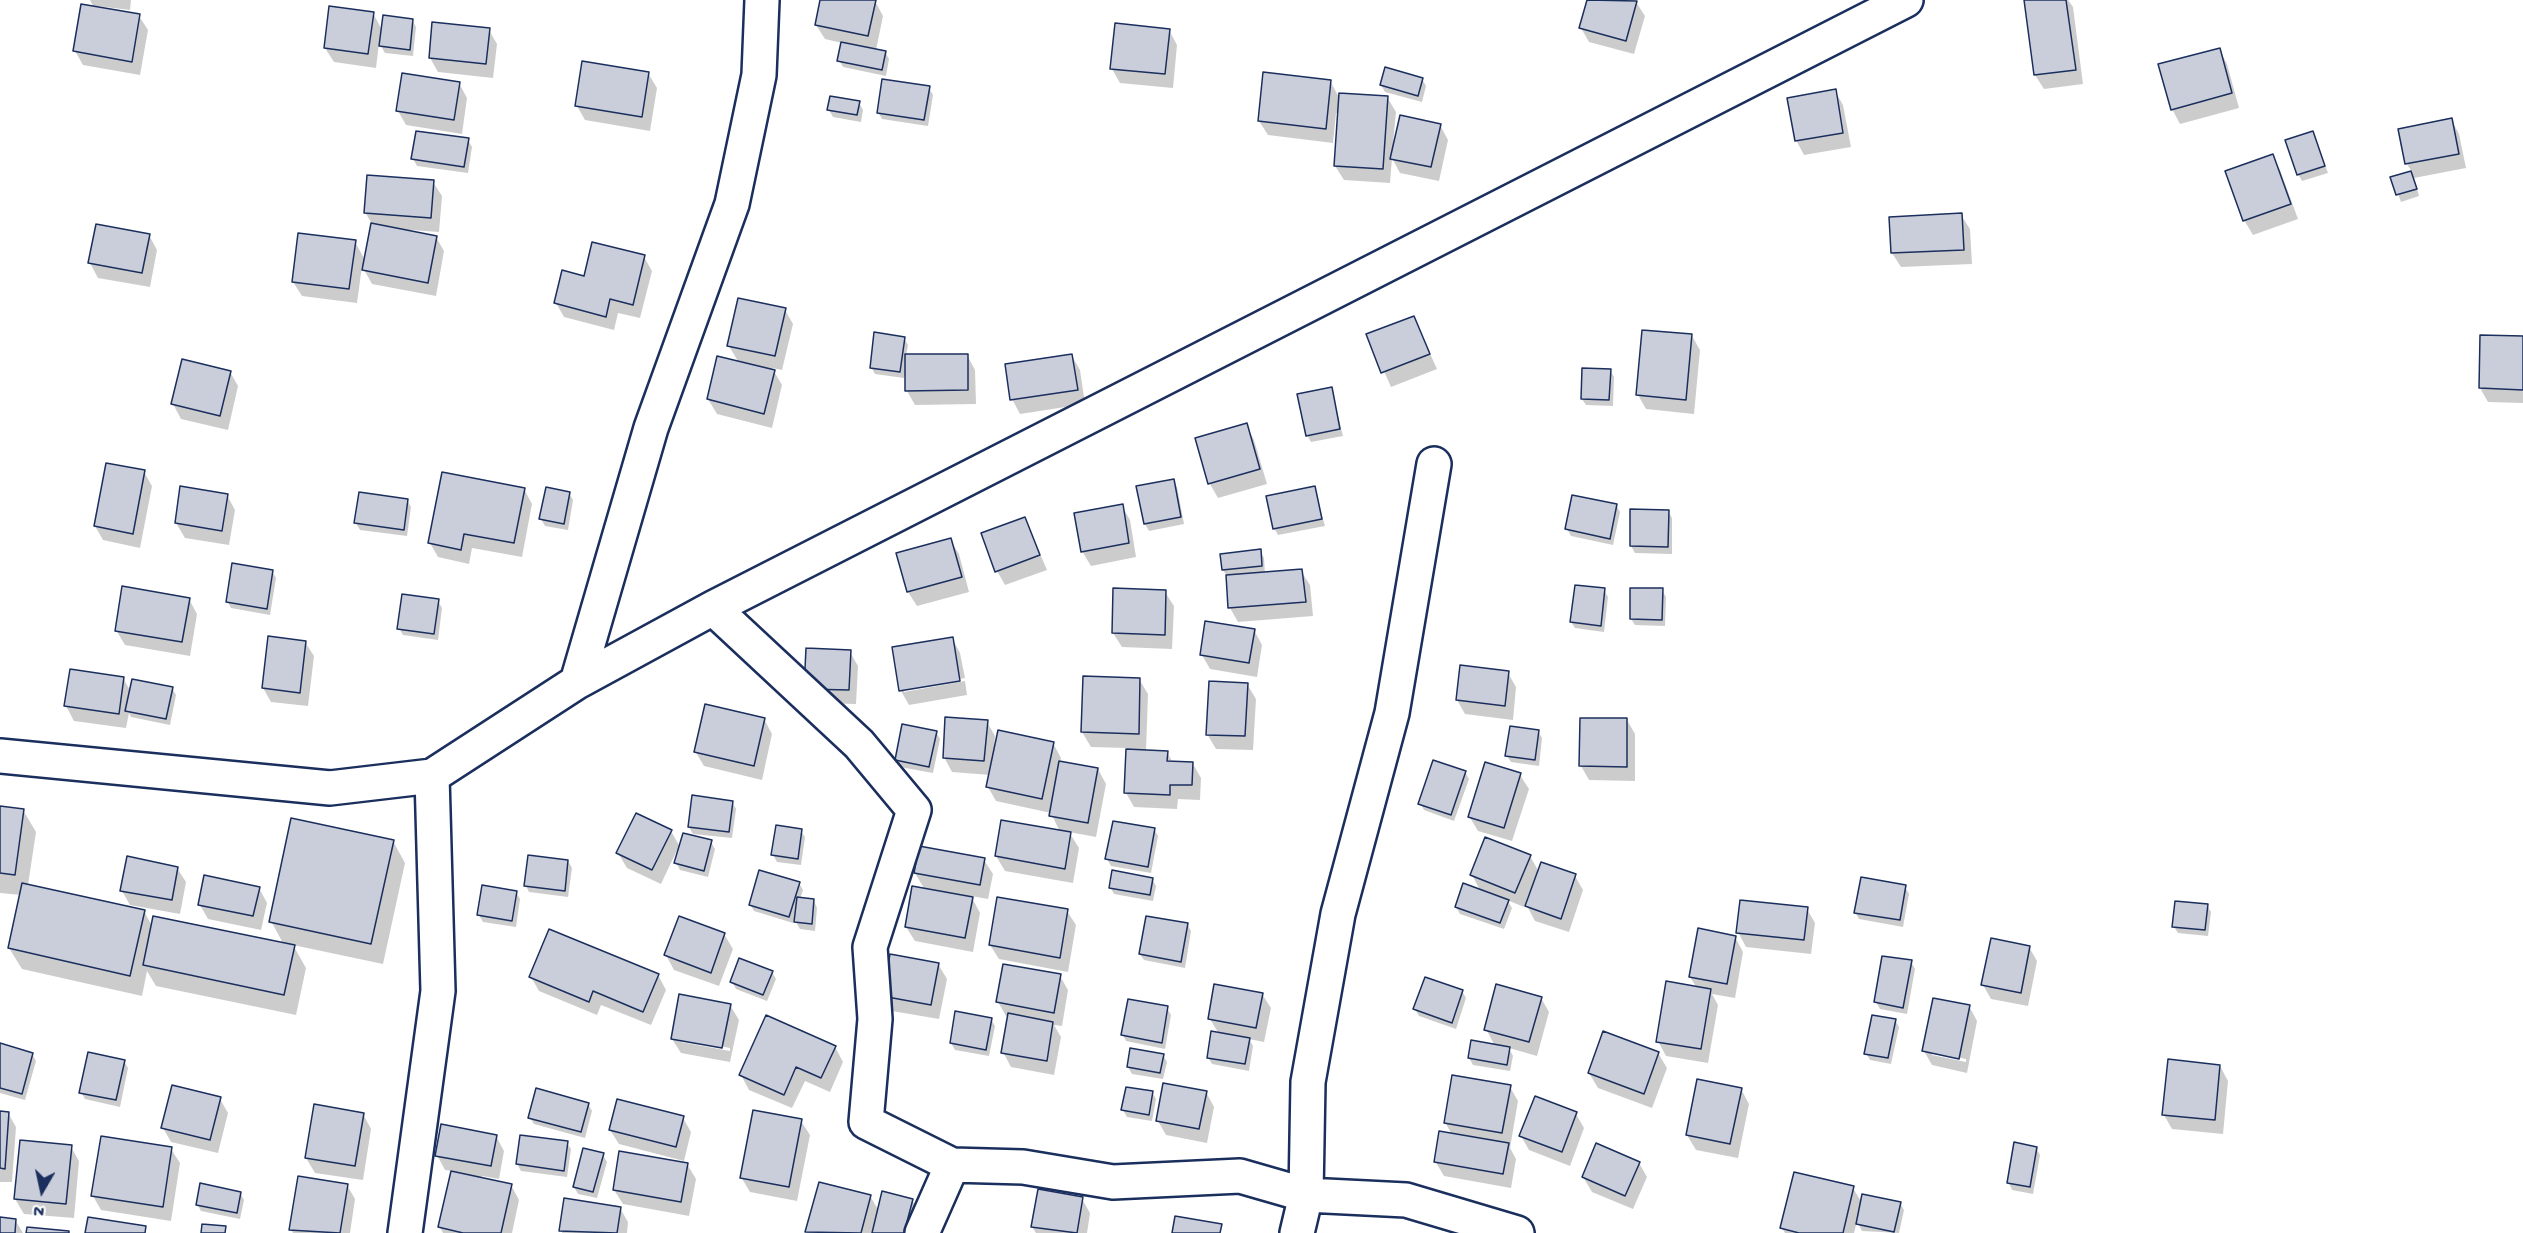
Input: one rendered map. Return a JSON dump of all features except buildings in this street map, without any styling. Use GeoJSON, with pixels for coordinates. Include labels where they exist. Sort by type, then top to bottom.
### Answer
{"type":"FeatureCollection","features":[{"type":"Feature","properties":{"kind":"street"},"geometry":{"type":"LineString","coordinates":[[577,681],[651,428],[732,204],[759,75],[762,0]]}},
{"type":"Feature","properties":{"kind":"street"},"geometry":{"type":"LineString","coordinates":[[0,756],[330,788],[432,776],[577,681],[713,608],[1906,0]]}},
{"type":"Feature","properties":{"kind":"street"},"geometry":{"type":"LineString","coordinates":[[1297,1233],[1306,1195],[1308,1082],[1338,914],[1392,713],[1434,464]]}},
{"type":"Feature","properties":{"kind":"street"},"geometry":{"type":"LineString","coordinates":[[713,608],[858,744],[914,810],[870,947],[876,1019],[866,1122],[952,1165],[1023,1167],[1113,1182],[1240,1176],[1306,1195],[1406,1200],[1517,1233]]}},
{"type":"Feature","properties":{"kind":"street"},"geometry":{"type":"LineString","coordinates":[[405,1233],[438,992],[432,776]]}},
{"type":"Feature","properties":{"kind":"street"},"geometry":{"type":"LineString","coordinates":[[922,1233],[952,1165]]}}]}
